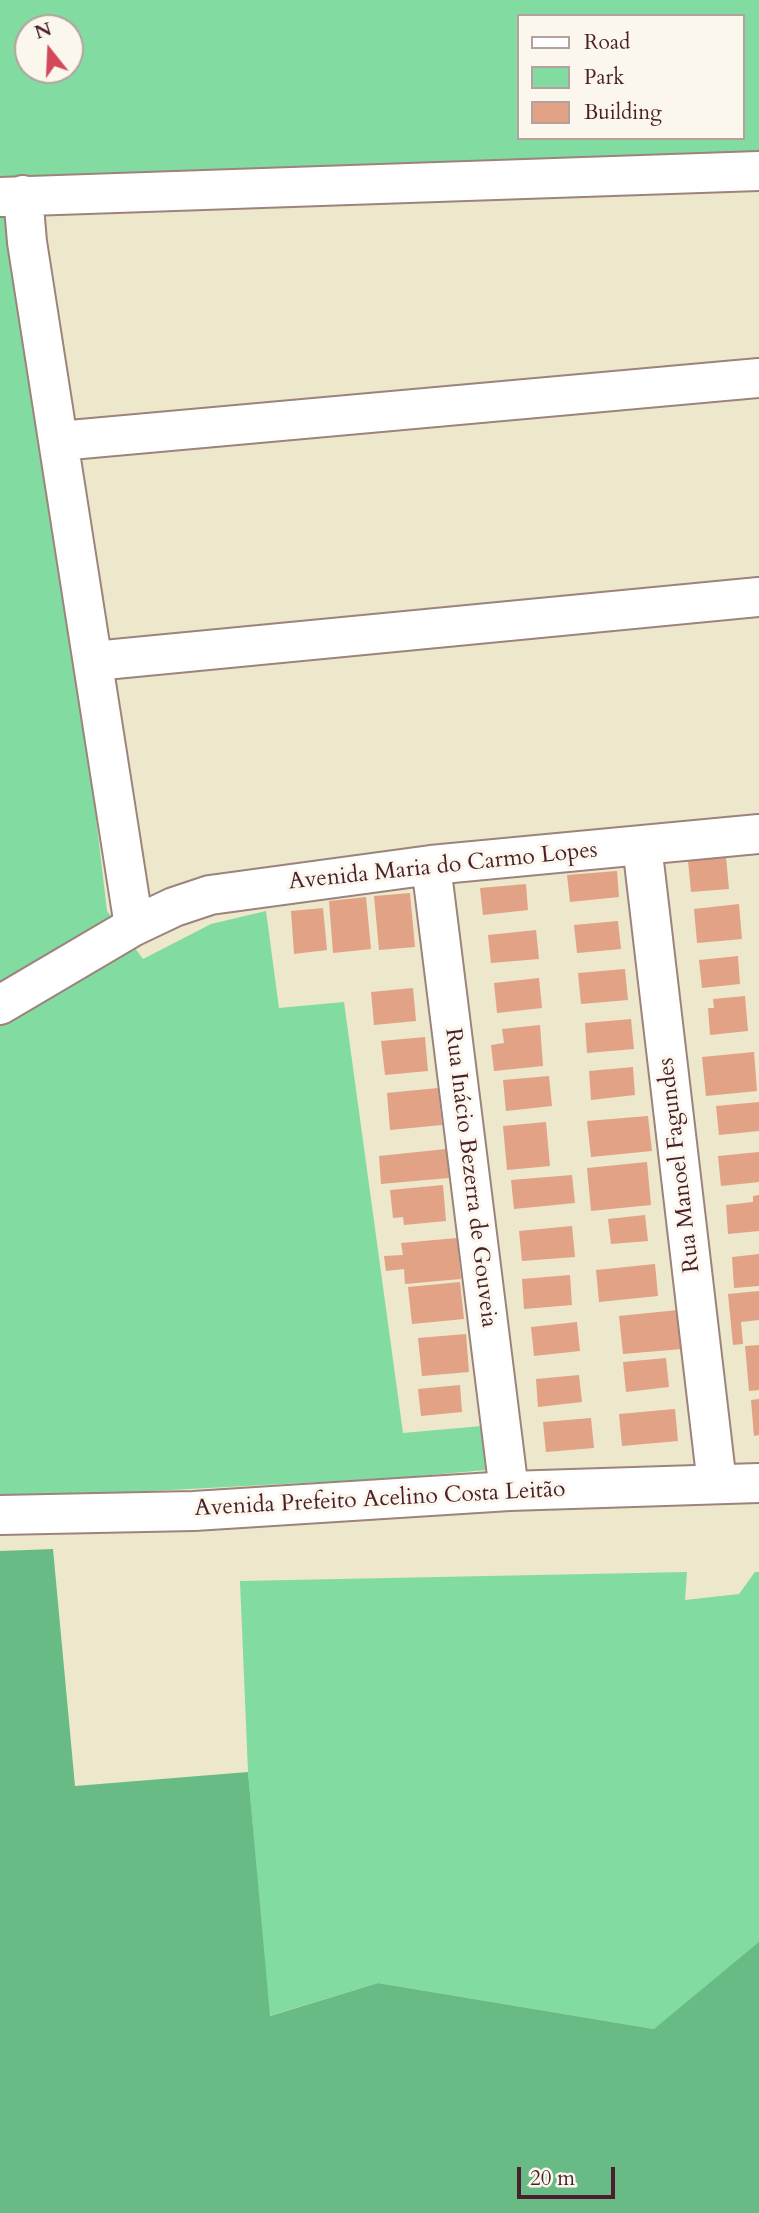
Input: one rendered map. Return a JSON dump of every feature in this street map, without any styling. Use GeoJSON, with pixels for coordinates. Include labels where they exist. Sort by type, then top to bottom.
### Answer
{"type":"FeatureCollection","features":[{"type":"Feature","properties":{"kind":"street"},"geometry":{"type":"LineString","coordinates":[[134,926],[59,441],[14,243],[12,196],[759,171]]}},
{"type":"Feature","properties":{"kind":"street"},"geometry":{"type":"LineString","coordinates":[[59,441],[759,379]]}},
{"type":"Feature","properties":{"kind":"street"},"geometry":{"type":"LineString","coordinates":[[94,661],[759,597]]}},
{"type":"Feature","properties":{"kind":"street","name":"Avenida Maria do Carmo Lopes"},"geometry":{"type":"LineString","coordinates":[[0,1005],[134,926],[174,907],[210,895],[431,865],[759,834]]}},
{"type":"Feature","properties":{"kind":"street","name":"Rua Manoel Fagundes"},"geometry":{"type":"LineString","coordinates":[[642,845],[717,1484]]}},
{"type":"Feature","properties":{"kind":"street","name":"Rua Inácio Bezerra de Gouveia"},"geometry":{"type":"LineString","coordinates":[[431,865],[509,1491]]}},
{"type":"Feature","properties":{"kind":"street","name":"Avenida Prefeito Acelino Costa Leitão"},"geometry":{"type":"LineString","coordinates":[[0,1515],[194,1511],[509,1491],[759,1483]]}},
{"type":"Feature","properties":{"kind":"green space"},"geometry":{"type":"Polygon","coordinates":[[[0,0],[759,0],[759,152],[22,187],[107,911],[143,959],[211,924],[266,911],[279,1008],[344,1002],[403,1433],[482,1426],[486,1470],[397,1478],[0,1499],[0,0]]]}},
{"type":"Feature","properties":{"kind":"green space"},"geometry":{"type":"Polygon","coordinates":[[[53,1549],[75,1786],[248,1772],[270,2016],[378,1983],[654,2029],[759,1942],[759,2213],[0,2213],[0,1551],[53,1549]]]}},
{"type":"Feature","properties":{"kind":"green space"},"geometry":{"type":"Polygon","coordinates":[[[687,1572],[685,1600],[739,1594],[755,1572],[759,1572],[759,1969],[654,2029],[378,1983],[269,2016],[248,1772],[240,1581],[687,1572]]]}},
{"type":"Feature","properties":{"kind":"building"},"geometry":{"type":"Polygon","coordinates":[[[726,857],[729,889],[691,892],[688,861],[726,857]]]}},
{"type":"Feature","properties":{"kind":"building"},"geometry":{"type":"Polygon","coordinates":[[[617,871],[619,897],[570,902],[567,875],[617,871]]]}},
{"type":"Feature","properties":{"kind":"building"},"geometry":{"type":"Polygon","coordinates":[[[526,884],[528,910],[483,915],[480,888],[526,884]]]}},
{"type":"Feature","properties":{"kind":"building"},"geometry":{"type":"Polygon","coordinates":[[[410,893],[415,947],[379,950],[374,896],[410,893]]]}},
{"type":"Feature","properties":{"kind":"building"},"geometry":{"type":"Polygon","coordinates":[[[366,897],[371,949],[333,953],[329,901],[366,897]]]}},
{"type":"Feature","properties":{"kind":"building"},"geometry":{"type":"Polygon","coordinates":[[[739,904],[742,939],[697,943],[694,909],[739,904]]]}},
{"type":"Feature","properties":{"kind":"building"},"geometry":{"type":"Polygon","coordinates":[[[323,908],[327,950],[294,954],[291,911],[323,908]]]}},
{"type":"Feature","properties":{"kind":"building"},"geometry":{"type":"Polygon","coordinates":[[[618,921],[621,949],[577,953],[574,925],[618,921]]]}},
{"type":"Feature","properties":{"kind":"building"},"geometry":{"type":"Polygon","coordinates":[[[536,930],[539,959],[491,963],[488,935],[536,930]]]}},
{"type":"Feature","properties":{"kind":"building"},"geometry":{"type":"Polygon","coordinates":[[[738,956],[740,984],[702,988],[699,960],[738,956]]]}},
{"type":"Feature","properties":{"kind":"building"},"geometry":{"type":"Polygon","coordinates":[[[625,969],[628,1000],[581,1004],[578,973],[625,969]]]}},
{"type":"Feature","properties":{"kind":"building"},"geometry":{"type":"Polygon","coordinates":[[[539,978],[542,1008],[497,1013],[494,983],[539,978]]]}},
{"type":"Feature","properties":{"kind":"building"},"geometry":{"type":"Polygon","coordinates":[[[413,988],[416,1021],[374,1025],[371,992],[413,988]]]}},
{"type":"Feature","properties":{"kind":"building"},"geometry":{"type":"Polygon","coordinates":[[[745,996],[748,1031],[710,1035],[708,1008],[714,1008],[713,999],[745,996]]]}},
{"type":"Feature","properties":{"kind":"building"},"geometry":{"type":"Polygon","coordinates":[[[631,1019],[634,1049],[587,1053],[585,1023],[631,1019]]]}},
{"type":"Feature","properties":{"kind":"building"},"geometry":{"type":"Polygon","coordinates":[[[540,1025],[543,1066],[494,1071],[491,1045],[504,1043],[502,1029],[540,1025]]]}},
{"type":"Feature","properties":{"kind":"building"},"geometry":{"type":"Polygon","coordinates":[[[425,1037],[428,1071],[385,1075],[381,1041],[425,1037]]]}},
{"type":"Feature","properties":{"kind":"building"},"geometry":{"type":"Polygon","coordinates":[[[754,1052],[757,1091],[706,1096],[702,1057],[754,1052]]]}},
{"type":"Feature","properties":{"kind":"building"},"geometry":{"type":"Polygon","coordinates":[[[633,1067],[635,1095],[591,1100],[589,1071],[633,1067]]]}},
{"type":"Feature","properties":{"kind":"building"},"geometry":{"type":"Polygon","coordinates":[[[549,1076],[552,1106],[506,1111],[503,1080],[549,1076]]]}},
{"type":"Feature","properties":{"kind":"building"},"geometry":{"type":"Polygon","coordinates":[[[438,1088],[442,1125],[390,1130],[387,1093],[438,1088]]]}},
{"type":"Feature","properties":{"kind":"building"},"geometry":{"type":"Polygon","coordinates":[[[759,1102],[759,1131],[719,1135],[716,1106],[759,1102]]]}},
{"type":"Feature","properties":{"kind":"building"},"geometry":{"type":"Polygon","coordinates":[[[648,1116],[652,1151],[591,1157],[587,1121],[648,1116]]]}},
{"type":"Feature","properties":{"kind":"building"},"geometry":{"type":"Polygon","coordinates":[[[546,1122],[550,1166],[507,1170],[503,1126],[546,1122]]]}},
{"type":"Feature","properties":{"kind":"building"},"geometry":{"type":"Polygon","coordinates":[[[446,1149],[449,1178],[381,1184],[379,1156],[446,1149]]]}},
{"type":"Feature","properties":{"kind":"building"},"geometry":{"type":"Polygon","coordinates":[[[759,1152],[759,1182],[721,1186],[718,1156],[759,1152]]]}},
{"type":"Feature","properties":{"kind":"building"},"geometry":{"type":"Polygon","coordinates":[[[647,1162],[651,1205],[591,1211],[587,1168],[647,1162]]]}},
{"type":"Feature","properties":{"kind":"building"},"geometry":{"type":"Polygon","coordinates":[[[572,1175],[575,1203],[514,1209],[511,1180],[572,1175]]]}},
{"type":"Feature","properties":{"kind":"building"},"geometry":{"type":"Polygon","coordinates":[[[443,1185],[446,1221],[404,1225],[403,1217],[393,1218],[390,1190],[443,1185]]]}},
{"type":"Feature","properties":{"kind":"building"},"geometry":{"type":"Polygon","coordinates":[[[759,1195],[759,1231],[728,1234],[726,1205],[753,1202],[753,1196],[759,1195]]]}},
{"type":"Feature","properties":{"kind":"building"},"geometry":{"type":"Polygon","coordinates":[[[645,1215],[648,1241],[611,1244],[608,1219],[645,1215]]]}},
{"type":"Feature","properties":{"kind":"building"},"geometry":{"type":"Polygon","coordinates":[[[572,1226],[575,1257],[522,1261],[519,1231],[572,1226]]]}},
{"type":"Feature","properties":{"kind":"building"},"geometry":{"type":"Polygon","coordinates":[[[457,1238],[461,1279],[405,1284],[404,1269],[386,1271],[384,1256],[403,1255],[401,1243],[457,1238]]]}},
{"type":"Feature","properties":{"kind":"building"},"geometry":{"type":"Polygon","coordinates":[[[759,1254],[759,1286],[734,1288],[732,1257],[759,1254]]]}},
{"type":"Feature","properties":{"kind":"building"},"geometry":{"type":"Polygon","coordinates":[[[655,1264],[658,1296],[599,1302],[596,1270],[655,1264]]]}},
{"type":"Feature","properties":{"kind":"building"},"geometry":{"type":"Polygon","coordinates":[[[570,1275],[572,1305],[524,1309],[522,1279],[570,1275]]]}},
{"type":"Feature","properties":{"kind":"building"},"geometry":{"type":"Polygon","coordinates":[[[460,1282],[464,1319],[412,1324],[408,1287],[460,1282]]]}},
{"type":"Feature","properties":{"kind":"building"},"geometry":{"type":"Polygon","coordinates":[[[759,1291],[759,1320],[741,1322],[743,1344],[733,1345],[728,1294],[759,1291]]]}},
{"type":"Feature","properties":{"kind":"building"},"geometry":{"type":"Polygon","coordinates":[[[678,1310],[682,1349],[623,1354],[619,1316],[678,1310]]]}},
{"type":"Feature","properties":{"kind":"building"},"geometry":{"type":"Polygon","coordinates":[[[577,1322],[580,1351],[534,1356],[531,1327],[577,1322]]]}},
{"type":"Feature","properties":{"kind":"building"},"geometry":{"type":"Polygon","coordinates":[[[466,1334],[469,1372],[422,1376],[418,1338],[466,1334]]]}},
{"type":"Feature","properties":{"kind":"building"},"geometry":{"type":"Polygon","coordinates":[[[759,1345],[759,1390],[749,1391],[745,1346],[759,1345]]]}},
{"type":"Feature","properties":{"kind":"building"},"geometry":{"type":"Polygon","coordinates":[[[666,1358],[669,1387],[626,1392],[623,1362],[666,1358]]]}},
{"type":"Feature","properties":{"kind":"building"},"geometry":{"type":"Polygon","coordinates":[[[579,1375],[582,1402],[538,1407],[536,1379],[579,1375]]]}},
{"type":"Feature","properties":{"kind":"building"},"geometry":{"type":"Polygon","coordinates":[[[460,1385],[462,1412],[421,1416],[418,1389],[460,1385]]]}},
{"type":"Feature","properties":{"kind":"building"},"geometry":{"type":"Polygon","coordinates":[[[759,1399],[759,1435],[754,1436],[751,1400],[759,1399]]]}},
{"type":"Feature","properties":{"kind":"building"},"geometry":{"type":"Polygon","coordinates":[[[675,1409],[678,1441],[622,1446],[619,1414],[675,1409]]]}},
{"type":"Feature","properties":{"kind":"building"},"geometry":{"type":"Polygon","coordinates":[[[591,1418],[594,1448],[546,1452],[543,1422],[591,1418]]]}}]}
